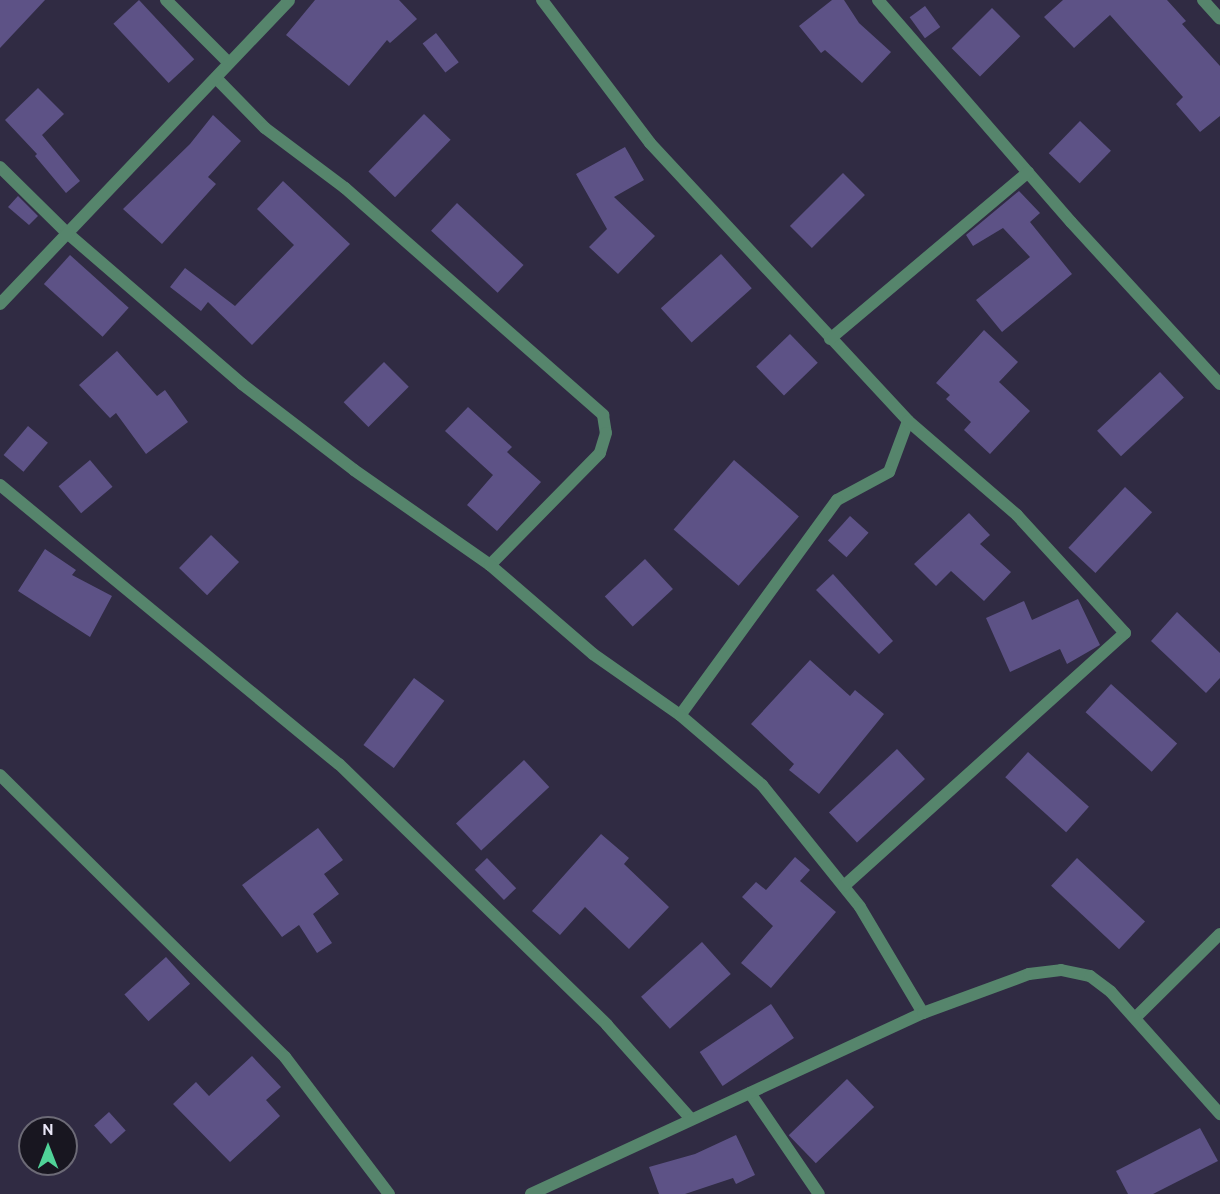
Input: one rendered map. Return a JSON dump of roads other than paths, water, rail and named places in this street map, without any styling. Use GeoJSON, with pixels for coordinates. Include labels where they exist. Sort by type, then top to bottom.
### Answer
{"type":"FeatureCollection","features":[{"type":"Feature","properties":{"kind":"street"},"geometry":{"type":"LineString","coordinates":[[166,0],[229,63]]}},
{"type":"Feature","properties":{"kind":"street"},"geometry":{"type":"LineString","coordinates":[[0,304],[288,0]]}},
{"type":"Feature","properties":{"kind":"street"},"geometry":{"type":"LineString","coordinates":[[542,0],[650,143],[830,339],[908,421],[1017,515],[1125,633],[844,886]]}},
{"type":"Feature","properties":{"kind":"street"},"geometry":{"type":"LineString","coordinates":[[878,0],[1220,384]]}},
{"type":"Feature","properties":{"kind":"street"},"geometry":{"type":"LineString","coordinates":[[1203,0],[1220,19]]}},
{"type":"Feature","properties":{"kind":"street"},"geometry":{"type":"LineString","coordinates":[[216,78],[265,128],[354,195],[603,415],[606,433],[600,453],[490,566]]}},
{"type":"Feature","properties":{"kind":"street"},"geometry":{"type":"LineString","coordinates":[[0,166],[66,232],[242,384],[354,470],[490,566],[593,654],[680,715],[762,785],[844,886],[923,1013]]}},
{"type":"Feature","properties":{"kind":"street"},"geometry":{"type":"LineString","coordinates":[[830,339],[1028,171]]}},
{"type":"Feature","properties":{"kind":"street"},"geometry":{"type":"LineString","coordinates":[[680,715],[837,501],[889,472],[908,421]]}},
{"type":"Feature","properties":{"kind":"street"},"geometry":{"type":"LineString","coordinates":[[0,485],[339,764],[607,1025],[691,1119]]}},
{"type":"Feature","properties":{"kind":"street"},"geometry":{"type":"LineString","coordinates":[[0,775],[285,1057],[389,1194]]}},
{"type":"Feature","properties":{"kind":"street"},"geometry":{"type":"LineString","coordinates":[[1136,1017],[1220,934]]}},
{"type":"Feature","properties":{"kind":"street"},"geometry":{"type":"LineString","coordinates":[[531,1194],[923,1013],[1029,974],[1060,970],[1090,976],[1136,1017],[1220,1114]]}},
{"type":"Feature","properties":{"kind":"street"},"geometry":{"type":"LineString","coordinates":[[750,1093],[819,1194]]}}]}
